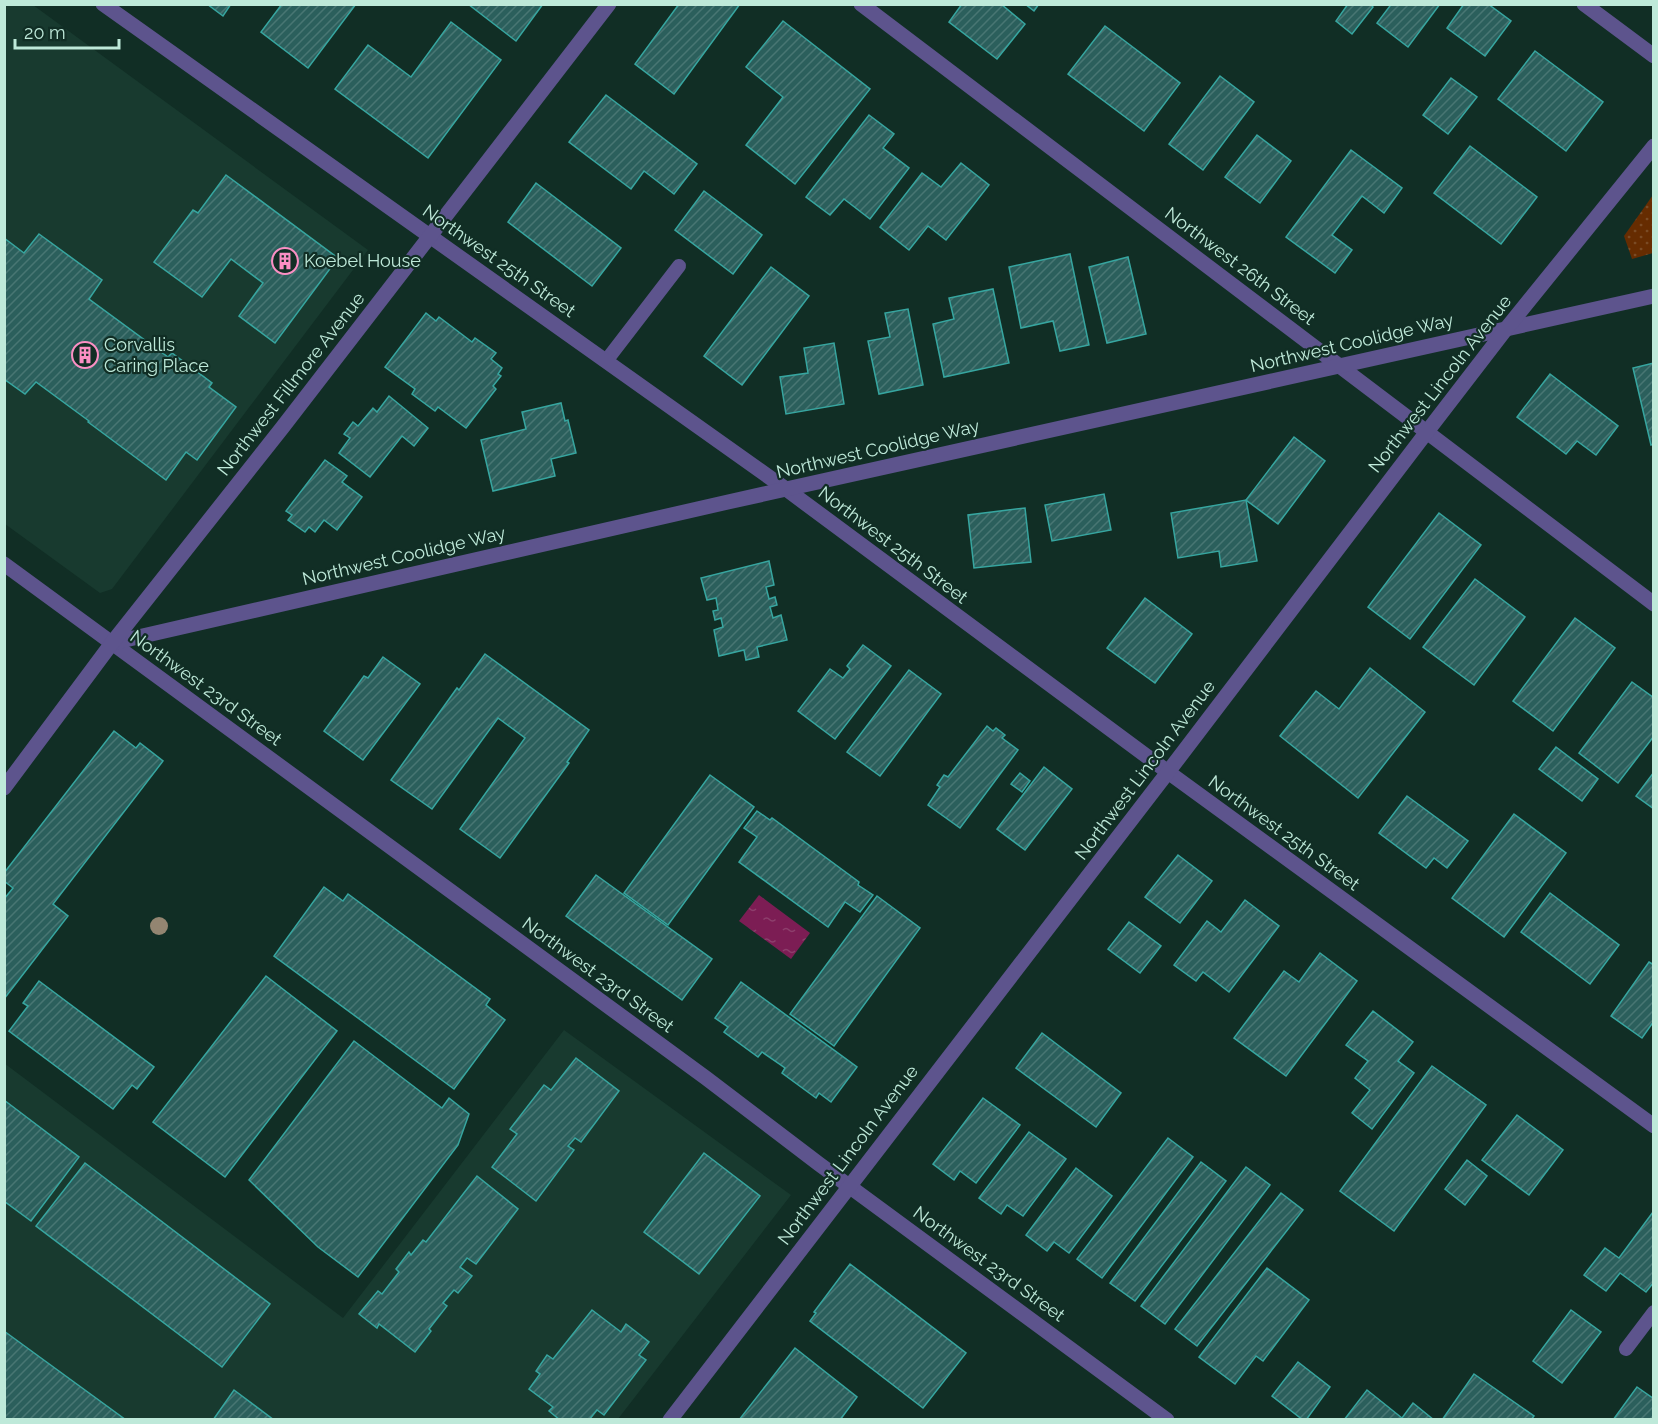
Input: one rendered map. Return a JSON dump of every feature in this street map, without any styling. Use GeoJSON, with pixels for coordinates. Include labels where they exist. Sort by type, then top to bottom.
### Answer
{"type":"FeatureCollection","features":[{"type":"Feature","properties":{"kind":"street","name":"Northwest 25th Street"},"geometry":{"type":"LineString","coordinates":[[103,4],[786,489],[1168,772],[1653,1126]]}},
{"type":"Feature","properties":{"kind":"street","name":"Northwest Fillmore Avenue"},"geometry":{"type":"LineString","coordinates":[[4,788],[112,643],[282,428],[609,4]]}},
{"type":"Feature","properties":{"kind":"street","name":"Northwest 26th Street"},"geometry":{"type":"LineString","coordinates":[[861,4],[1653,604]]}},
{"type":"Feature","properties":{"kind":"street"},"geometry":{"type":"LineString","coordinates":[[1584,4],[1653,56]]}},
{"type":"Feature","properties":{"kind":"street","name":"Northwest Lincoln Avenue"},"geometry":{"type":"LineString","coordinates":[[670,1419],[1506,328],[1653,146]]}},
{"type":"Feature","properties":{"kind":"street","name":"Northwest Coolidge Way"},"geometry":{"type":"LineString","coordinates":[[112,643],[786,489],[1653,296]]}},
{"type":"Feature","properties":{"kind":"street","name":"Northwest 23rd Street"},"geometry":{"type":"LineString","coordinates":[[4,564],[1167,1419]]}},
{"type":"Feature","properties":{"kind":"lane"},"geometry":{"type":"LineString","coordinates":[[606,361],[679,266]]}},
{"type":"Feature","properties":{"kind":"lane"},"geometry":{"type":"LineString","coordinates":[[1626,1350],[1653,1312]]}},
{"type":"Feature","properties":{"kind":"shaded area"},"geometry":{"type":"Polygon","coordinates":[[[5,5],[33,5],[368,250],[112,589],[100,593],[5,524],[5,5]]]}},
{"type":"Feature","properties":{"kind":"shaded area"},"geometry":{"type":"Polygon","coordinates":[[[1653,195],[1653,253],[1632,259],[1624,236],[1653,195]]]}},
{"type":"Feature","properties":{"kind":"shaded area"},"geometry":{"type":"Polygon","coordinates":[[[564,1030],[791,1195],[618,1419],[5,1419],[4,1063],[343,1318],[564,1030]]]}},
{"type":"Feature","properties":{"kind":"water"},"geometry":{"type":"Polygon","coordinates":[[[759,895],[810,933],[791,959],[739,921],[759,895]]]}},
{"type":"Feature","properties":{"kind":"building"},"geometry":{"type":"Polygon","coordinates":[[[207,4],[231,4],[223,16],[207,4]]]}},
{"type":"Feature","properties":{"kind":"building"},"geometry":{"type":"Polygon","coordinates":[[[282,4],[356,4],[308,68],[261,32],[282,4]]]}},
{"type":"Feature","properties":{"kind":"building"},"geometry":{"type":"Polygon","coordinates":[[[468,4],[543,4],[516,41],[468,4]]]}},
{"type":"Feature","properties":{"kind":"building"},"geometry":{"type":"Polygon","coordinates":[[[679,4],[740,4],[674,94],[635,64],[679,4]]]}},
{"type":"Feature","properties":{"kind":"building"},"geometry":{"type":"Polygon","coordinates":[[[962,4],[1001,4],[1025,24],[997,59],[949,22],[962,4]]]}},
{"type":"Feature","properties":{"kind":"building"},"geometry":{"type":"Polygon","coordinates":[[[1025,4],[1039,4],[1034,11],[1025,4]]]}},
{"type":"Feature","properties":{"kind":"building"},"geometry":{"type":"Polygon","coordinates":[[[1348,4],[1370,4],[1373,7],[1352,34],[1336,21],[1348,4]]]}},
{"type":"Feature","properties":{"kind":"building"},"geometry":{"type":"Polygon","coordinates":[[[1389,4],[1440,4],[1408,47],[1377,23],[1390,6],[1389,4]]]}},
{"type":"Feature","properties":{"kind":"building"},"geometry":{"type":"Polygon","coordinates":[[[1464,4],[1488,4],[1511,21],[1485,56],[1447,28],[1464,4]]]}},
{"type":"Feature","properties":{"kind":"building"},"geometry":{"type":"Polygon","coordinates":[[[783,21],[870,89],[795,184],[746,145],[783,97],[746,67],[783,21]]]}},
{"type":"Feature","properties":{"kind":"building"},"geometry":{"type":"Polygon","coordinates":[[[451,22],[501,60],[428,158],[335,89],[368,45],[411,77],[451,22]]]}},
{"type":"Feature","properties":{"kind":"building"},"geometry":{"type":"Polygon","coordinates":[[[1105,26],[1180,83],[1144,131],[1068,74],[1105,26]]]}},
{"type":"Feature","properties":{"kind":"building"},"geometry":{"type":"Polygon","coordinates":[[[1535,51],[1603,102],[1566,151],[1498,99],[1535,51]]]}},
{"type":"Feature","properties":{"kind":"building"},"geometry":{"type":"Polygon","coordinates":[[[1220,76],[1254,102],[1203,170],[1169,144],[1220,76]]]}},
{"type":"Feature","properties":{"kind":"building"},"geometry":{"type":"Polygon","coordinates":[[[1451,78],[1477,97],[1448,134],[1423,115],[1451,78]]]}},
{"type":"Feature","properties":{"kind":"building"},"geometry":{"type":"Polygon","coordinates":[[[606,95],[697,164],[674,194],[644,171],[631,189],[569,142],[606,95]]]}},
{"type":"Feature","properties":{"kind":"building"},"geometry":{"type":"Polygon","coordinates":[[[869,115],[894,134],[883,148],[909,168],[870,219],[844,199],[830,215],[806,197],[869,115]]]}},
{"type":"Feature","properties":{"kind":"building"},"geometry":{"type":"Polygon","coordinates":[[[1257,135],[1291,161],[1260,203],[1225,177],[1257,135]]]}},
{"type":"Feature","properties":{"kind":"building"},"geometry":{"type":"Polygon","coordinates":[[[1470,146],[1537,197],[1501,244],[1434,193],[1470,146]]]}},
{"type":"Feature","properties":{"kind":"building"},"geometry":{"type":"Polygon","coordinates":[[[1351,150],[1402,188],[1384,213],[1362,196],[1332,235],[1352,250],[1335,273],[1286,237],[1351,150]]]}},
{"type":"Feature","properties":{"kind":"building"},"geometry":{"type":"Polygon","coordinates":[[[961,163],[989,185],[946,240],[928,226],[909,250],[880,227],[922,173],[941,187],[961,163]]]}},
{"type":"Feature","properties":{"kind":"building","name":"Koebel House"},"geometry":{"type":"Polygon","coordinates":[[[226,175],[338,258],[275,343],[239,316],[263,283],[231,259],[202,297],[154,262],[193,210],[198,213],[226,175]]]}},
{"type":"Feature","properties":{"kind":"building"},"geometry":{"type":"Polygon","coordinates":[[[536,183],[621,248],[592,286],[508,222],[536,183]]]}},
{"type":"Feature","properties":{"kind":"building"},"geometry":{"type":"Polygon","coordinates":[[[704,191],[762,235],[733,274],[675,230],[704,191]]]}},
{"type":"Feature","properties":{"kind":"building","name":"Corvallis Caring Place"},"geometry":{"type":"Polygon","coordinates":[[[39,234],[102,280],[89,299],[168,357],[172,353],[212,383],[209,387],[236,407],[197,460],[186,452],[166,480],[36,382],[25,394],[4,379],[4,238],[24,253],[39,234]]]}},
{"type":"Feature","properties":{"kind":"building"},"geometry":{"type":"Polygon","coordinates":[[[1070,254],[1089,345],[1060,351],[1053,321],[1021,328],[1009,267],[1070,254]]]}},
{"type":"Feature","properties":{"kind":"building"},"geometry":{"type":"Polygon","coordinates":[[[1128,257],[1146,334],[1107,343],[1089,267],[1128,257]]]}},
{"type":"Feature","properties":{"kind":"building"},"geometry":{"type":"Polygon","coordinates":[[[771,267],[809,296],[742,385],[704,356],[771,267]]]}},
{"type":"Feature","properties":{"kind":"building"},"geometry":{"type":"Polygon","coordinates":[[[993,289],[1009,363],[944,377],[933,324],[954,319],[949,298],[993,289]]]}},
{"type":"Feature","properties":{"kind":"building"},"geometry":{"type":"Polygon","coordinates":[[[908,309],[923,385],[879,394],[868,341],[890,337],[885,313],[908,309]]]}},
{"type":"Feature","properties":{"kind":"building"},"geometry":{"type":"Polygon","coordinates":[[[426,313],[436,321],[439,317],[472,342],[475,338],[496,353],[491,359],[502,368],[498,374],[501,376],[493,386],[496,389],[466,428],[438,407],[435,411],[412,394],[415,389],[385,367],[426,313]]]}},
{"type":"Feature","properties":{"kind":"building"},"geometry":{"type":"Polygon","coordinates":[[[834,343],[844,404],[786,414],[780,377],[808,373],[804,348],[834,343]]]}},
{"type":"Feature","properties":{"kind":"building"},"geometry":{"type":"Polygon","coordinates":[[[1654,363],[1654,444],[1651,445],[1633,368],[1654,363]]]}},
{"type":"Feature","properties":{"kind":"building"},"geometry":{"type":"Polygon","coordinates":[[[1550,374],[1618,426],[1596,455],[1577,441],[1566,454],[1517,417],[1550,374]]]}},
{"type":"Feature","properties":{"kind":"building"},"geometry":{"type":"Polygon","coordinates":[[[389,396],[428,428],[414,446],[402,436],[370,477],[339,453],[350,438],[344,434],[353,422],[358,426],[373,408],[377,412],[389,396]]]}},
{"type":"Feature","properties":{"kind":"building"},"geometry":{"type":"Polygon","coordinates":[[[561,403],[565,421],[568,420],[576,453],[551,459],[555,476],[493,491],[481,440],[526,429],[522,412],[561,403]]]}},
{"type":"Feature","properties":{"kind":"building"},"geometry":{"type":"Polygon","coordinates":[[[1294,437],[1325,461],[1278,524],[1246,500],[1294,437]]]}},
{"type":"Feature","properties":{"kind":"building"},"geometry":{"type":"Polygon","coordinates":[[[325,460],[347,476],[342,482],[362,497],[337,530],[324,520],[315,532],[309,527],[305,532],[288,520],[292,515],[286,511],[325,460]]]}},
{"type":"Feature","properties":{"kind":"building"},"geometry":{"type":"Polygon","coordinates":[[[1104,494],[1111,530],[1052,541],[1045,505],[1104,494]]]}},
{"type":"Feature","properties":{"kind":"building"},"geometry":{"type":"Polygon","coordinates":[[[1246,500],[1257,561],[1221,567],[1219,551],[1178,558],[1171,513],[1246,500]]]}},
{"type":"Feature","properties":{"kind":"building"},"geometry":{"type":"Polygon","coordinates":[[[1025,508],[1031,562],[974,568],[968,515],[1025,508]]]}},
{"type":"Feature","properties":{"kind":"building"},"geometry":{"type":"Polygon","coordinates":[[[1439,513],[1481,545],[1410,639],[1368,607],[1439,513]]]}},
{"type":"Feature","properties":{"kind":"building"},"geometry":{"type":"Polygon","coordinates":[[[769,561],[774,585],[766,587],[769,599],[775,597],[777,605],[770,607],[773,618],[781,615],[787,640],[757,647],[759,657],[746,660],[744,650],[719,656],[714,630],[723,627],[721,618],[715,620],[713,611],[718,610],[716,598],[707,600],[701,578],[769,561]]]}},
{"type":"Feature","properties":{"kind":"building"},"geometry":{"type":"Polygon","coordinates":[[[1475,579],[1525,617],[1474,685],[1423,647],[1475,579]]]}},
{"type":"Feature","properties":{"kind":"building"},"geometry":{"type":"Polygon","coordinates":[[[1145,598],[1192,634],[1155,683],[1107,648],[1145,598]]]}},
{"type":"Feature","properties":{"kind":"building"},"geometry":{"type":"Polygon","coordinates":[[[1575,618],[1615,648],[1553,731],[1513,701],[1575,618]]]}},
{"type":"Feature","properties":{"kind":"building"},"geometry":{"type":"Polygon","coordinates":[[[863,645],[891,666],[835,739],[798,711],[830,669],[843,678],[850,669],[847,666],[863,645]]]}},
{"type":"Feature","properties":{"kind":"building"},"geometry":{"type":"Polygon","coordinates":[[[485,654],[589,730],[567,762],[569,763],[500,858],[460,829],[525,738],[498,718],[432,809],[391,780],[457,688],[459,690],[485,654]]]}},
{"type":"Feature","properties":{"kind":"building"},"geometry":{"type":"Polygon","coordinates":[[[383,657],[420,684],[363,760],[324,731],[364,676],[368,678],[383,657]]]}},
{"type":"Feature","properties":{"kind":"building"},"geometry":{"type":"Polygon","coordinates":[[[1370,668],[1425,712],[1358,798],[1280,736],[1316,691],[1339,709],[1370,668]]]}},
{"type":"Feature","properties":{"kind":"building"},"geometry":{"type":"Polygon","coordinates":[[[909,670],[941,694],[880,776],[847,752],[909,670]]]}},
{"type":"Feature","properties":{"kind":"building"},"geometry":{"type":"Polygon","coordinates":[[[1632,682],[1654,698],[1654,736],[1618,783],[1579,753],[1632,682]]]}},
{"type":"Feature","properties":{"kind":"building"},"geometry":{"type":"Polygon","coordinates":[[[987,726],[993,731],[996,728],[1005,735],[1002,738],[1018,750],[960,828],[928,805],[940,787],[937,785],[944,775],[948,777],[987,726]]]}},
{"type":"Feature","properties":{"kind":"building"},"geometry":{"type":"Polygon","coordinates":[[[114,731],[136,748],[140,743],[163,761],[53,904],[68,916],[4,999],[4,899],[13,888],[4,881],[4,873],[114,731]]]}},
{"type":"Feature","properties":{"kind":"building"},"geometry":{"type":"Polygon","coordinates":[[[1556,747],[1598,779],[1582,801],[1539,769],[1556,747]]]}},
{"type":"Feature","properties":{"kind":"building"},"geometry":{"type":"Polygon","coordinates":[[[1044,767],[1072,789],[1025,850],[997,829],[1044,767]]]}},
{"type":"Feature","properties":{"kind":"building"},"geometry":{"type":"Polygon","coordinates":[[[1654,772],[1654,809],[1636,796],[1654,772]]]}},
{"type":"Feature","properties":{"kind":"building"},"geometry":{"type":"Polygon","coordinates":[[[1020,773],[1030,781],[1022,792],[1011,784],[1020,773]]]}},
{"type":"Feature","properties":{"kind":"building"},"geometry":{"type":"Polygon","coordinates":[[[710,775],[754,807],[668,925],[624,893],[710,775]]]}},
{"type":"Feature","properties":{"kind":"building"},"geometry":{"type":"Polygon","coordinates":[[[1407,796],[1468,841],[1447,868],[1434,858],[1426,868],[1379,833],[1407,796]]]}},
{"type":"Feature","properties":{"kind":"building"},"geometry":{"type":"Polygon","coordinates":[[[757,811],[770,820],[772,818],[859,882],[858,885],[873,895],[860,912],[845,902],[828,927],[739,862],[757,837],[744,828],[757,811]]]}},
{"type":"Feature","properties":{"kind":"building"},"geometry":{"type":"Polygon","coordinates":[[[1514,814],[1566,853],[1504,937],[1452,898],[1514,814]]]}},
{"type":"Feature","properties":{"kind":"building"},"geometry":{"type":"Polygon","coordinates":[[[1178,855],[1212,881],[1180,923],[1145,897],[1178,855]]]}},
{"type":"Feature","properties":{"kind":"building"},"geometry":{"type":"Polygon","coordinates":[[[596,875],[712,959],[682,1000],[566,916],[596,875]]]}},
{"type":"Feature","properties":{"kind":"building"},"geometry":{"type":"Polygon","coordinates":[[[324,887],[343,901],[348,894],[490,999],[486,1005],[505,1020],[454,1089],[274,956],[324,887]]]}},
{"type":"Feature","properties":{"kind":"building"},"geometry":{"type":"Polygon","coordinates":[[[1550,893],[1619,945],[1590,984],[1521,932],[1550,893]]]}},
{"type":"Feature","properties":{"kind":"building"},"geometry":{"type":"Polygon","coordinates":[[[877,896],[920,928],[834,1046],[790,1014],[877,896]]]}},
{"type":"Feature","properties":{"kind":"building"},"geometry":{"type":"Polygon","coordinates":[[[1245,900],[1279,926],[1229,992],[1203,972],[1196,981],[1174,965],[1207,921],[1221,932],[1245,900]]]}},
{"type":"Feature","properties":{"kind":"building"},"geometry":{"type":"Polygon","coordinates":[[[1129,922],[1161,946],[1140,973],[1108,949],[1129,922]]]}},
{"type":"Feature","properties":{"kind":"building"},"geometry":{"type":"Polygon","coordinates":[[[1320,953],[1357,981],[1286,1076],[1234,1038],[1284,971],[1299,982],[1320,953]]]}},
{"type":"Feature","properties":{"kind":"building"},"geometry":{"type":"Polygon","coordinates":[[[1649,962],[1654,965],[1654,1021],[1642,1038],[1611,1016],[1649,962]]]}},
{"type":"Feature","properties":{"kind":"building"},"geometry":{"type":"Polygon","coordinates":[[[266,976],[337,1031],[225,1177],[153,1122],[266,976]]]}},
{"type":"Feature","properties":{"kind":"building"},"geometry":{"type":"Polygon","coordinates":[[[39,981],[154,1067],[137,1089],[132,1085],[113,1109],[9,1031],[28,1006],[23,1003],[39,981]]]}},
{"type":"Feature","properties":{"kind":"building"},"geometry":{"type":"Polygon","coordinates":[[[741,982],[857,1067],[831,1102],[819,1093],[816,1098],[782,1073],[785,1068],[762,1052],[758,1057],[724,1032],[728,1027],[715,1018],[741,982]]]}},
{"type":"Feature","properties":{"kind":"building"},"geometry":{"type":"Polygon","coordinates":[[[1373,1011],[1413,1042],[1398,1061],[1414,1073],[1372,1129],[1352,1113],[1370,1090],[1355,1078],[1368,1061],[1346,1045],[1373,1011]]]}},
{"type":"Feature","properties":{"kind":"building"},"geometry":{"type":"Polygon","coordinates":[[[1042,1033],[1121,1093],[1096,1127],[1016,1068],[1042,1033]]]}},
{"type":"Feature","properties":{"kind":"building"},"geometry":{"type":"Polygon","coordinates":[[[354,1041],[442,1108],[449,1098],[469,1114],[458,1145],[358,1277],[318,1247],[249,1180],[354,1041]]]}},
{"type":"Feature","properties":{"kind":"building"},"geometry":{"type":"Polygon","coordinates":[[[576,1058],[619,1091],[581,1142],[575,1138],[568,1146],[574,1150],[536,1201],[492,1167],[517,1134],[510,1129],[544,1085],[551,1090],[576,1058]]]}},
{"type":"Feature","properties":{"kind":"building"},"geometry":{"type":"Polygon","coordinates":[[[1432,1066],[1486,1105],[1394,1231],[1340,1191],[1432,1066]]]}},
{"type":"Feature","properties":{"kind":"building"},"geometry":{"type":"Polygon","coordinates":[[[983,1098],[1020,1125],[976,1183],[960,1171],[954,1180],[933,1164],[983,1098]]]}},
{"type":"Feature","properties":{"kind":"building"},"geometry":{"type":"Polygon","coordinates":[[[4,1100],[79,1157],[31,1221],[4,1201],[4,1100]]]}},
{"type":"Feature","properties":{"kind":"building"},"geometry":{"type":"Polygon","coordinates":[[[1517,1115],[1563,1150],[1529,1195],[1482,1160],[1517,1115]]]}},
{"type":"Feature","properties":{"kind":"building"},"geometry":{"type":"Polygon","coordinates":[[[1029,1132],[1066,1159],[1023,1216],[1007,1205],[1001,1214],[979,1198],[1029,1132]]]}},
{"type":"Feature","properties":{"kind":"building"},"geometry":{"type":"Polygon","coordinates":[[[1168,1138],[1193,1157],[1102,1278],[1077,1259],[1168,1138]]]}},
{"type":"Feature","properties":{"kind":"building"},"geometry":{"type":"Polygon","coordinates":[[[704,1153],[760,1196],[699,1274],[644,1232],[704,1153]]]}},
{"type":"Feature","properties":{"kind":"building"},"geometry":{"type":"Polygon","coordinates":[[[1467,1160],[1487,1176],[1465,1205],[1445,1189],[1467,1160]]]}},
{"type":"Feature","properties":{"kind":"building"},"geometry":{"type":"Polygon","coordinates":[[[1201,1162],[1226,1181],[1135,1301],[1110,1283],[1201,1162]]]}},
{"type":"Feature","properties":{"kind":"building"},"geometry":{"type":"Polygon","coordinates":[[[85,1163],[270,1304],[222,1367],[36,1226],[85,1163]]]}},
{"type":"Feature","properties":{"kind":"building"},"geometry":{"type":"Polygon","coordinates":[[[1246,1167],[1270,1185],[1165,1324],[1141,1306],[1246,1167]]]}},
{"type":"Feature","properties":{"kind":"building"},"geometry":{"type":"Polygon","coordinates":[[[1076,1168],[1112,1196],[1069,1253],[1054,1242],[1047,1251],[1026,1235],[1076,1168]]]}},
{"type":"Feature","properties":{"kind":"building"},"geometry":{"type":"Polygon","coordinates":[[[477,1176],[518,1209],[476,1264],[467,1258],[460,1267],[472,1276],[458,1293],[454,1290],[443,1303],[447,1306],[415,1352],[379,1324],[377,1328],[359,1314],[378,1291],[382,1294],[399,1272],[396,1269],[409,1252],[411,1255],[423,1240],[426,1242],[477,1176]]]}},
{"type":"Feature","properties":{"kind":"building"},"geometry":{"type":"Polygon","coordinates":[[[1281,1193],[1303,1210],[1197,1346],[1175,1329],[1281,1193]]]}},
{"type":"Feature","properties":{"kind":"building"},"geometry":{"type":"Polygon","coordinates":[[[1653,1212],[1654,1282],[1646,1292],[1620,1273],[1606,1291],[1584,1275],[1605,1248],[1619,1258],[1653,1212]]]}},
{"type":"Feature","properties":{"kind":"building"},"geometry":{"type":"Polygon","coordinates":[[[850,1264],[966,1353],[923,1408],[810,1321],[816,1313],[814,1312],[850,1264]]]}},
{"type":"Feature","properties":{"kind":"building"},"geometry":{"type":"Polygon","coordinates":[[[1267,1268],[1309,1300],[1263,1361],[1256,1356],[1235,1384],[1199,1357],[1267,1268]]]}},
{"type":"Feature","properties":{"kind":"building"},"geometry":{"type":"Polygon","coordinates":[[[592,1310],[621,1332],[626,1324],[649,1342],[639,1355],[646,1360],[604,1415],[597,1410],[589,1420],[560,1420],[549,1411],[553,1407],[529,1389],[540,1374],[536,1371],[547,1355],[553,1359],[592,1310]]]}},
{"type":"Feature","properties":{"kind":"building"},"geometry":{"type":"Polygon","coordinates":[[[1571,1310],[1601,1332],[1562,1383],[1533,1361],[1571,1310]]]}},
{"type":"Feature","properties":{"kind":"building"},"geometry":{"type":"Polygon","coordinates":[[[4,1331],[126,1420],[4,1420],[4,1331]]]}},
{"type":"Feature","properties":{"kind":"building"},"geometry":{"type":"Polygon","coordinates":[[[795,1348],[857,1397],[840,1420],[739,1420],[795,1348]]]}},
{"type":"Feature","properties":{"kind":"building"},"geometry":{"type":"Polygon","coordinates":[[[1298,1362],[1330,1387],[1306,1420],[1272,1396],[1298,1362]]]}},
{"type":"Feature","properties":{"kind":"building"},"geometry":{"type":"Polygon","coordinates":[[[1474,1374],[1534,1416],[1531,1420],[1442,1420],[1474,1374]]]}},
{"type":"Feature","properties":{"kind":"building"},"geometry":{"type":"Polygon","coordinates":[[[1637,1387],[1654,1399],[1654,1420],[1613,1420],[1637,1387]]]}},
{"type":"Feature","properties":{"kind":"building"},"geometry":{"type":"Polygon","coordinates":[[[234,1390],[274,1420],[213,1420],[234,1390]]]}},
{"type":"Feature","properties":{"kind":"building"},"geometry":{"type":"Polygon","coordinates":[[[1367,1390],[1402,1418],[1413,1403],[1434,1420],[1344,1420],[1367,1390]]]}},
{"type":"Feature","properties":{"kind":"place","name":"Koebel House"},"geometry":{"type":"Point","coordinates":[285,261]}},
{"type":"Feature","properties":{"kind":"place","name":"Corvallis Caring Place"},"geometry":{"type":"Point","coordinates":[85,355]}}]}
